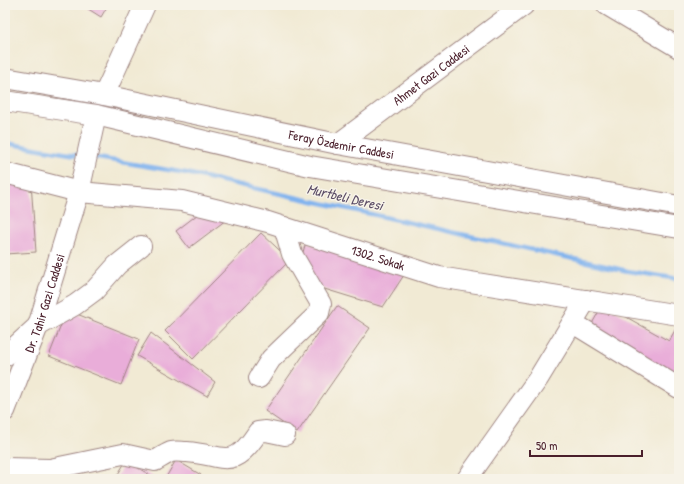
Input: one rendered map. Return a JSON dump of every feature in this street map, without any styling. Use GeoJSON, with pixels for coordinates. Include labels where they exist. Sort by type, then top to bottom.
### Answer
{"type":"FeatureCollection","features":[{"type":"Feature","properties":{"kind":"street"},"geometry":{"type":"LineString","coordinates":[[104,95],[145,5]]}},
{"type":"Feature","properties":{"kind":"street","name":"Ahmet Gazi Caddesi"},"geometry":{"type":"LineString","coordinates":[[338,144],[524,5]]}},
{"type":"Feature","properties":{"kind":"street"},"geometry":{"type":"LineString","coordinates":[[607,5],[679,48]]}},
{"type":"Feature","properties":{"kind":"street","name":"Feray Özdemir Caddesi"},"geometry":{"type":"LineString","coordinates":[[5,78],[104,95],[338,144],[679,206]]}},
{"type":"Feature","properties":{"kind":"street"},"geometry":{"type":"LineString","coordinates":[[5,102],[96,115],[310,166],[679,228]]}},
{"type":"Feature","properties":{"kind":"street","name":"Dr. Tahir Gazi Caddesi"},"geometry":{"type":"LineString","coordinates":[[5,411],[38,326],[79,192],[96,115]]}},
{"type":"Feature","properties":{"kind":"street","name":"1302. Sokak"},"geometry":{"type":"LineString","coordinates":[[5,173],[79,192],[182,201],[284,227],[439,277],[679,315]]}},
{"type":"Feature","properties":{"kind":"street"},"geometry":{"type":"LineString","coordinates":[[259,378],[271,359],[319,313],[321,304],[292,254],[284,227]]}},
{"type":"Feature","properties":{"kind":"street"},"geometry":{"type":"LineString","coordinates":[[5,356],[38,326],[75,305],[94,291],[117,265],[141,246]]}},
{"type":"Feature","properties":{"kind":"street"},"geometry":{"type":"LineString","coordinates":[[467,479],[538,379],[586,300]]}},
{"type":"Feature","properties":{"kind":"street"},"geometry":{"type":"LineString","coordinates":[[573,323],[679,388]]}},
{"type":"Feature","properties":{"kind":"street"},"geometry":{"type":"LineString","coordinates":[[5,468],[50,469],[123,454],[155,461],[172,452],[202,454],[217,458],[236,457],[247,450],[258,432],[266,431],[285,435]]}},
{"type":"Feature","properties":{"kind":"building"},"geometry":{"type":"Polygon","coordinates":[[[82,5],[108,5],[101,17],[82,5]]]}},
{"type":"Feature","properties":{"kind":"building"},"geometry":{"type":"Polygon","coordinates":[[[5,176],[31,183],[36,252],[5,254],[5,176]]]}},
{"type":"Feature","properties":{"kind":"building"},"geometry":{"type":"Polygon","coordinates":[[[202,211],[226,220],[189,248],[176,231],[202,211]]]}},
{"type":"Feature","properties":{"kind":"building"},"geometry":{"type":"Polygon","coordinates":[[[261,233],[290,260],[193,359],[165,331],[261,233]]]}},
{"type":"Feature","properties":{"kind":"building"},"geometry":{"type":"Polygon","coordinates":[[[306,242],[406,272],[383,307],[318,287],[300,262],[306,242]]]}},
{"type":"Feature","properties":{"kind":"building"},"geometry":{"type":"Polygon","coordinates":[[[603,304],[669,341],[679,323],[679,380],[589,329],[603,304]]]}},
{"type":"Feature","properties":{"kind":"building"},"geometry":{"type":"Polygon","coordinates":[[[337,306],[370,328],[297,433],[265,411],[337,306]]]}},
{"type":"Feature","properties":{"kind":"building"},"geometry":{"type":"Polygon","coordinates":[[[67,310],[139,339],[121,385],[49,356],[67,310]]]}},
{"type":"Feature","properties":{"kind":"building"},"geometry":{"type":"Polygon","coordinates":[[[151,333],[215,382],[207,396],[137,356],[151,333]]]}},
{"type":"Feature","properties":{"kind":"building"},"geometry":{"type":"Polygon","coordinates":[[[176,460],[201,475],[198,479],[165,479],[176,460]]]}},
{"type":"Feature","properties":{"kind":"building"},"geometry":{"type":"Polygon","coordinates":[[[126,461],[157,479],[115,479],[126,461]]]}},
{"type":"Feature","properties":{"kind":"waterway","name":"Murtbeli Deresi"},"geometry":{"type":"LineString","coordinates":[[5,143],[82,156]]}},
{"type":"Feature","properties":{"kind":"waterway","name":"Murtbeli Deresi"},"geometry":{"type":"LineString","coordinates":[[92,157],[186,173],[628,271],[679,279]]}}]}
